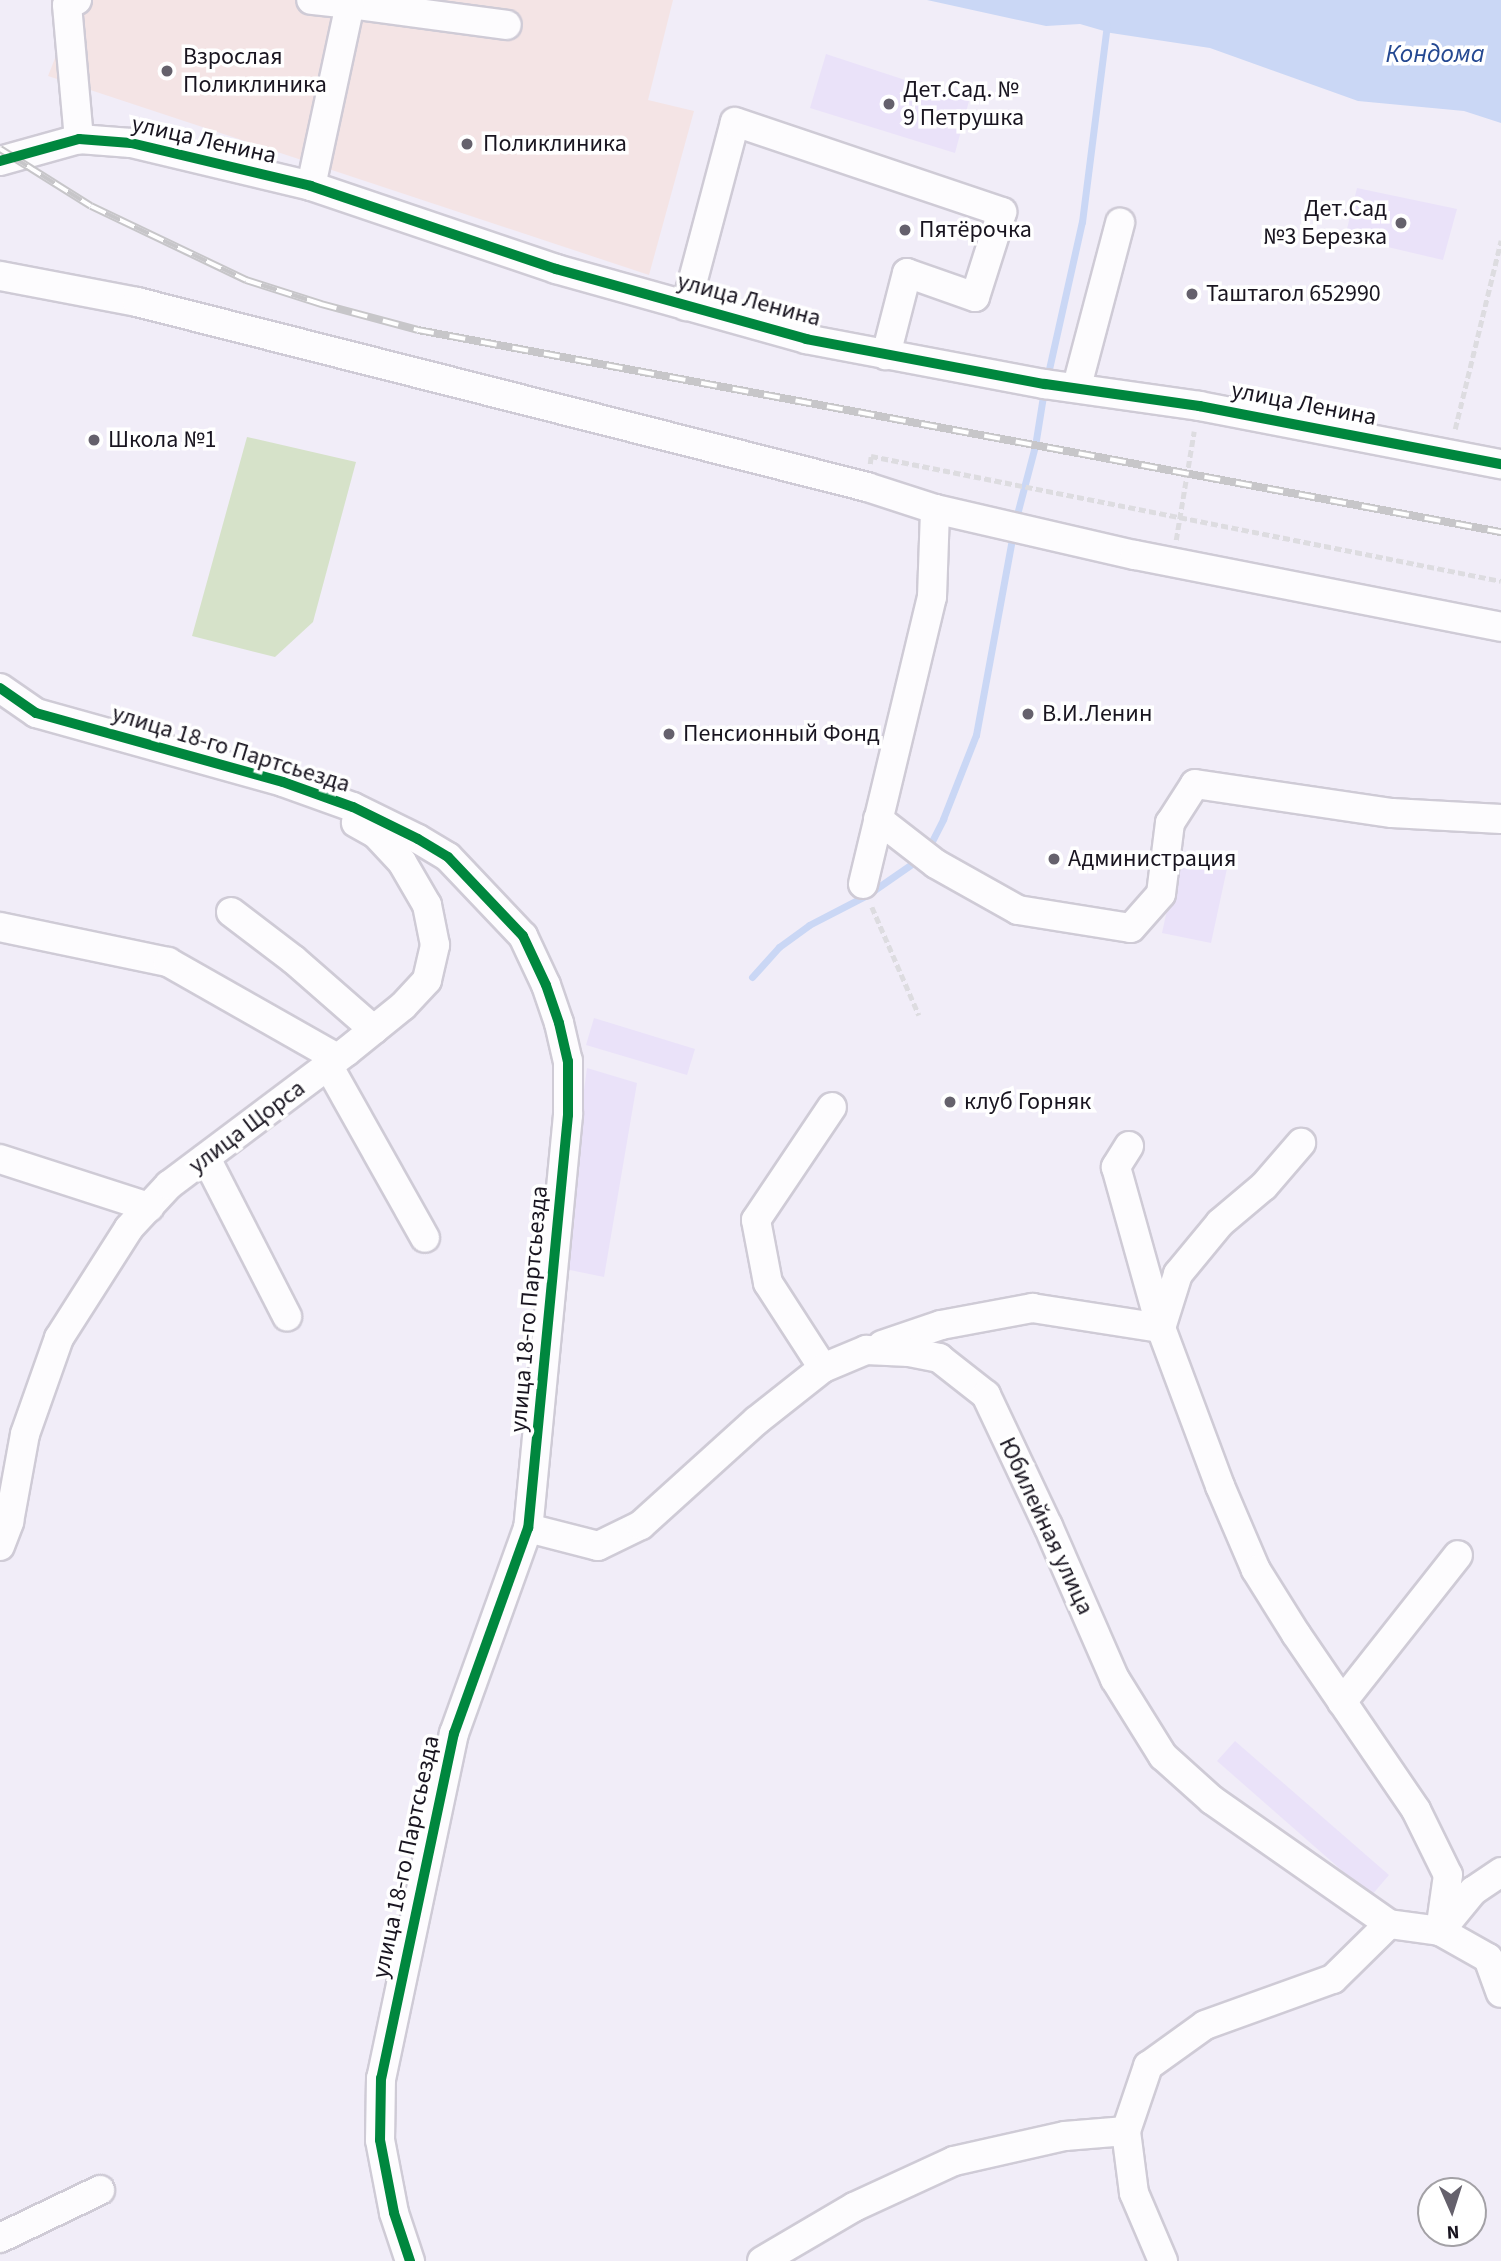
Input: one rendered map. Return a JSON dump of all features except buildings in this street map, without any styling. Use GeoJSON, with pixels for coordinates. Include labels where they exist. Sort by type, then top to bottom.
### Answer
{"type":"FeatureCollection","features":[{"type":"Feature","properties":{"kind":"street"},"geometry":{"type":"LineString","coordinates":[[77,0],[68,5],[79,139]]}},
{"type":"Feature","properties":{"kind":"street"},"geometry":{"type":"LineString","coordinates":[[311,0],[507,26]]}},
{"type":"Feature","properties":{"kind":"street"},"geometry":{"type":"LineString","coordinates":[[311,186],[350,4]]}},
{"type":"Feature","properties":{"kind":"street"},"geometry":{"type":"LineString","coordinates":[[687,306],[735,122],[1002,212],[975,297],[907,273],[886,355]]}},
{"type":"Feature","properties":{"kind":"street","name":"улица Ленина"},"geometry":{"type":"LineString","coordinates":[[0,161],[79,139],[131,143],[311,186],[556,269],[806,339],[886,355],[1199,406],[1501,464]]}},
{"type":"Feature","properties":{"kind":"street"},"geometry":{"type":"LineString","coordinates":[[1077,386],[1120,223]]}},
{"type":"Feature","properties":{"kind":"street"},"geometry":{"type":"LineString","coordinates":[[0,276],[137,302],[867,487],[935,509],[1172,562],[1501,627]]}},
{"type":"Feature","properties":{"kind":"street"},"geometry":{"type":"LineString","coordinates":[[863,884],[932,597],[935,509]]}},
{"type":"Feature","properties":{"kind":"street","name":"улица 18-го Партсьезда"},"geometry":{"type":"LineString","coordinates":[[0,688],[36,713],[283,782],[353,807],[448,857],[523,936],[554,1010],[568,1061],[568,1115],[528,1528],[454,1733],[381,2078],[380,2140],[394,2213],[410,2261]]}},
{"type":"Feature","properties":{"kind":"street","name":"улица Щорса"},"geometry":{"type":"LineString","coordinates":[[0,1546],[9,1522],[11,1446],[59,1338],[129,1228],[169,1185],[374,1030],[403,1006],[427,979],[435,944],[426,905],[402,862],[376,834],[283,782]]}},
{"type":"Feature","properties":{"kind":"street"},"geometry":{"type":"LineString","coordinates":[[878,819],[936,864],[1018,910],[1131,928],[1161,894],[1170,822],[1195,784],[1392,813],[1501,819]]}},
{"type":"Feature","properties":{"kind":"street"},"geometry":{"type":"LineString","coordinates":[[231,912],[294,960],[374,1030]]}},
{"type":"Feature","properties":{"kind":"street"},"geometry":{"type":"LineString","coordinates":[[0,927],[168,962],[333,1062],[425,1238]]}},
{"type":"Feature","properties":{"kind":"street"},"geometry":{"type":"LineString","coordinates":[[823,1368],[768,1283],[756,1220],[832,1107]]}},
{"type":"Feature","properties":{"kind":"street"},"geometry":{"type":"LineString","coordinates":[[1161,1328],[1178,1274],[1220,1223],[1264,1186],[1301,1143]]}},
{"type":"Feature","properties":{"kind":"street"},"geometry":{"type":"LineString","coordinates":[[1129,1146],[1116,1167],[1161,1328],[1220,1486],[1256,1570],[1416,1810],[1448,1875],[1440,1931]]}},
{"type":"Feature","properties":{"kind":"street"},"geometry":{"type":"LineString","coordinates":[[206,1158],[287,1316]]}},
{"type":"Feature","properties":{"kind":"street"},"geometry":{"type":"LineString","coordinates":[[0,1159],[149,1207]]}},
{"type":"Feature","properties":{"kind":"street"},"geometry":{"type":"LineString","coordinates":[[866,1350],[941,1325],[1032,1308],[1161,1328]]}},
{"type":"Feature","properties":{"kind":"street","name":"Юбилейная улица"},"geometry":{"type":"LineString","coordinates":[[528,1528],[598,1546],[640,1525],[722,1451],[823,1368],[866,1350],[909,1352],[939,1358],[986,1395],[1048,1526],[1115,1679],[1164,1756],[1212,1800],[1389,1924],[1440,1931],[1488,1958],[1501,1993]]}},
{"type":"Feature","properties":{"kind":"street"},"geometry":{"type":"LineString","coordinates":[[1342,1702],[1458,1555]]}},
{"type":"Feature","properties":{"kind":"street"},"geometry":{"type":"LineString","coordinates":[[1440,1931],[1473,1891],[1501,1872]]}},
{"type":"Feature","properties":{"kind":"street"},"geometry":{"type":"LineString","coordinates":[[1163,2261],[1134,2193],[1126,2131],[1148,2066],[1205,2025],[1333,1979],[1389,1924]]}},
{"type":"Feature","properties":{"kind":"street"},"geometry":{"type":"LineString","coordinates":[[762,2261],[853,2207],[954,2161],[1065,2136],[1126,2131]]}},
{"type":"Feature","properties":{"kind":"street"},"geometry":{"type":"LineString","coordinates":[[0,2238],[100,2190]]}},
{"type":"Feature","properties":{"kind":"path"},"geometry":{"type":"LineString","coordinates":[[1455,429],[1501,241]]}},
{"type":"Feature","properties":{"kind":"path"},"geometry":{"type":"LineString","coordinates":[[1172,562],[1199,406]]}},
{"type":"Feature","properties":{"kind":"path"},"geometry":{"type":"LineString","coordinates":[[867,487],[871,456],[1501,580]]}},
{"type":"Feature","properties":{"kind":"path"},"geometry":{"type":"LineString","coordinates":[[863,884],[919,1015]]}},
{"type":"Feature","properties":{"kind":"shaded area","name":"Поликлиника"},"geometry":{"type":"Polygon","coordinates":[[[78,0],[673,0],[648,100],[694,111],[649,275],[48,76],[78,0]]]}},
{"type":"Feature","properties":{"kind":"shaded area","name":"Дет.Сад. № 9 Петрушка"},"geometry":{"type":"Polygon","coordinates":[[[826,54],[969,101],[955,153],[810,108],[826,54]]]}},
{"type":"Feature","properties":{"kind":"shaded area","name":"Дет.Сад №3 Березка"},"geometry":{"type":"Polygon","coordinates":[[[1357,188],[1457,209],[1443,260],[1345,237],[1357,188]]]}},
{"type":"Feature","properties":{"kind":"shaded area"},"geometry":{"type":"Polygon","coordinates":[[[1179,854],[1228,864],[1211,943],[1162,933],[1179,854]]]}},
{"type":"Feature","properties":{"kind":"shaded area"},"geometry":{"type":"Polygon","coordinates":[[[594,1018],[695,1049],[687,1075],[586,1045],[594,1018]]]}},
{"type":"Feature","properties":{"kind":"shaded area"},"geometry":{"type":"Polygon","coordinates":[[[587,1068],[637,1083],[604,1277],[560,1268],[587,1068]]]}},
{"type":"Feature","properties":{"kind":"shaded area"},"geometry":{"type":"Polygon","coordinates":[[[1235,1741],[1389,1875],[1371,1896],[1217,1761],[1235,1741]]]}},
{"type":"Feature","properties":{"kind":"green space"},"geometry":{"type":"Polygon","coordinates":[[[247,437],[356,462],[313,622],[275,657],[192,636],[247,437]]]}},
{"type":"Feature","properties":{"kind":"water","name":"Кондома"},"geometry":{"type":"Polygon","coordinates":[[[927,0],[1501,0],[1501,123],[1464,111],[1358,101],[1210,48],[1111,33],[1080,24],[1046,26],[927,0]]]}},
{"type":"Feature","properties":{"kind":"waterway"},"geometry":{"type":"LineString","coordinates":[[1047,378],[1082,222],[1107,25]]}},
{"type":"Feature","properties":{"kind":"waterway"},"geometry":{"type":"LineString","coordinates":[[1015,522],[1035,446],[1044,390]]}},
{"type":"Feature","properties":{"kind":"waterway"},"geometry":{"type":"LineString","coordinates":[[927,851],[943,819],[976,735],[1013,533]]}},
{"type":"Feature","properties":{"kind":"waterway"},"geometry":{"type":"LineString","coordinates":[[752,977],[779,947],[809,925],[867,895],[919,859]]}},
{"type":"Feature","properties":{"kind":"railway"},"geometry":{"type":"LineString","coordinates":[[0,149],[91,206],[246,280],[321,304],[418,330],[1501,532]]}},
{"type":"Feature","properties":{"kind":"cycle path"},"geometry":{"type":"LineString","coordinates":[[0,161],[79,139],[131,143],[311,186],[556,269],[806,339],[1045,384],[1199,406],[1501,464]]}},
{"type":"Feature","properties":{"kind":"cycle path"},"geometry":{"type":"LineString","coordinates":[[0,688],[36,713],[283,782],[353,807],[418,839],[448,857],[523,936],[546,985],[559,1023],[568,1061],[568,1115],[528,1528],[454,1733],[381,2078],[380,2140],[394,2213],[410,2261]]}},
{"type":"Feature","properties":{"kind":"place","name":"Взрослая Поликлиника"},"geometry":{"type":"Point","coordinates":[167,71]}},
{"type":"Feature","properties":{"kind":"place","name":"Дет.Сад. № 9 Петрушка"},"geometry":{"type":"Point","coordinates":[889,104]}},
{"type":"Feature","properties":{"kind":"place","name":"Поликлиника"},"geometry":{"type":"Point","coordinates":[467,144]}},
{"type":"Feature","properties":{"kind":"place","name":"Дет.Сад №3 Березка"},"geometry":{"type":"Point","coordinates":[1401,223]}},
{"type":"Feature","properties":{"kind":"place","name":"Пятёрочка"},"geometry":{"type":"Point","coordinates":[905,230]}},
{"type":"Feature","properties":{"kind":"place","name":"Таштагол 652990"},"geometry":{"type":"Point","coordinates":[1192,294]}},
{"type":"Feature","properties":{"kind":"place","name":"Школа №1"},"geometry":{"type":"Point","coordinates":[94,440]}},
{"type":"Feature","properties":{"kind":"place","name":"В.И.Ленин"},"geometry":{"type":"Point","coordinates":[1028,714]}},
{"type":"Feature","properties":{"kind":"place","name":"Пенсионный Фонд"},"geometry":{"type":"Point","coordinates":[669,734]}},
{"type":"Feature","properties":{"kind":"place","name":"Администрация"},"geometry":{"type":"Point","coordinates":[1054,859]}},
{"type":"Feature","properties":{"kind":"place","name":"клуб Горняк"},"geometry":{"type":"Point","coordinates":[950,1102]}}]}
